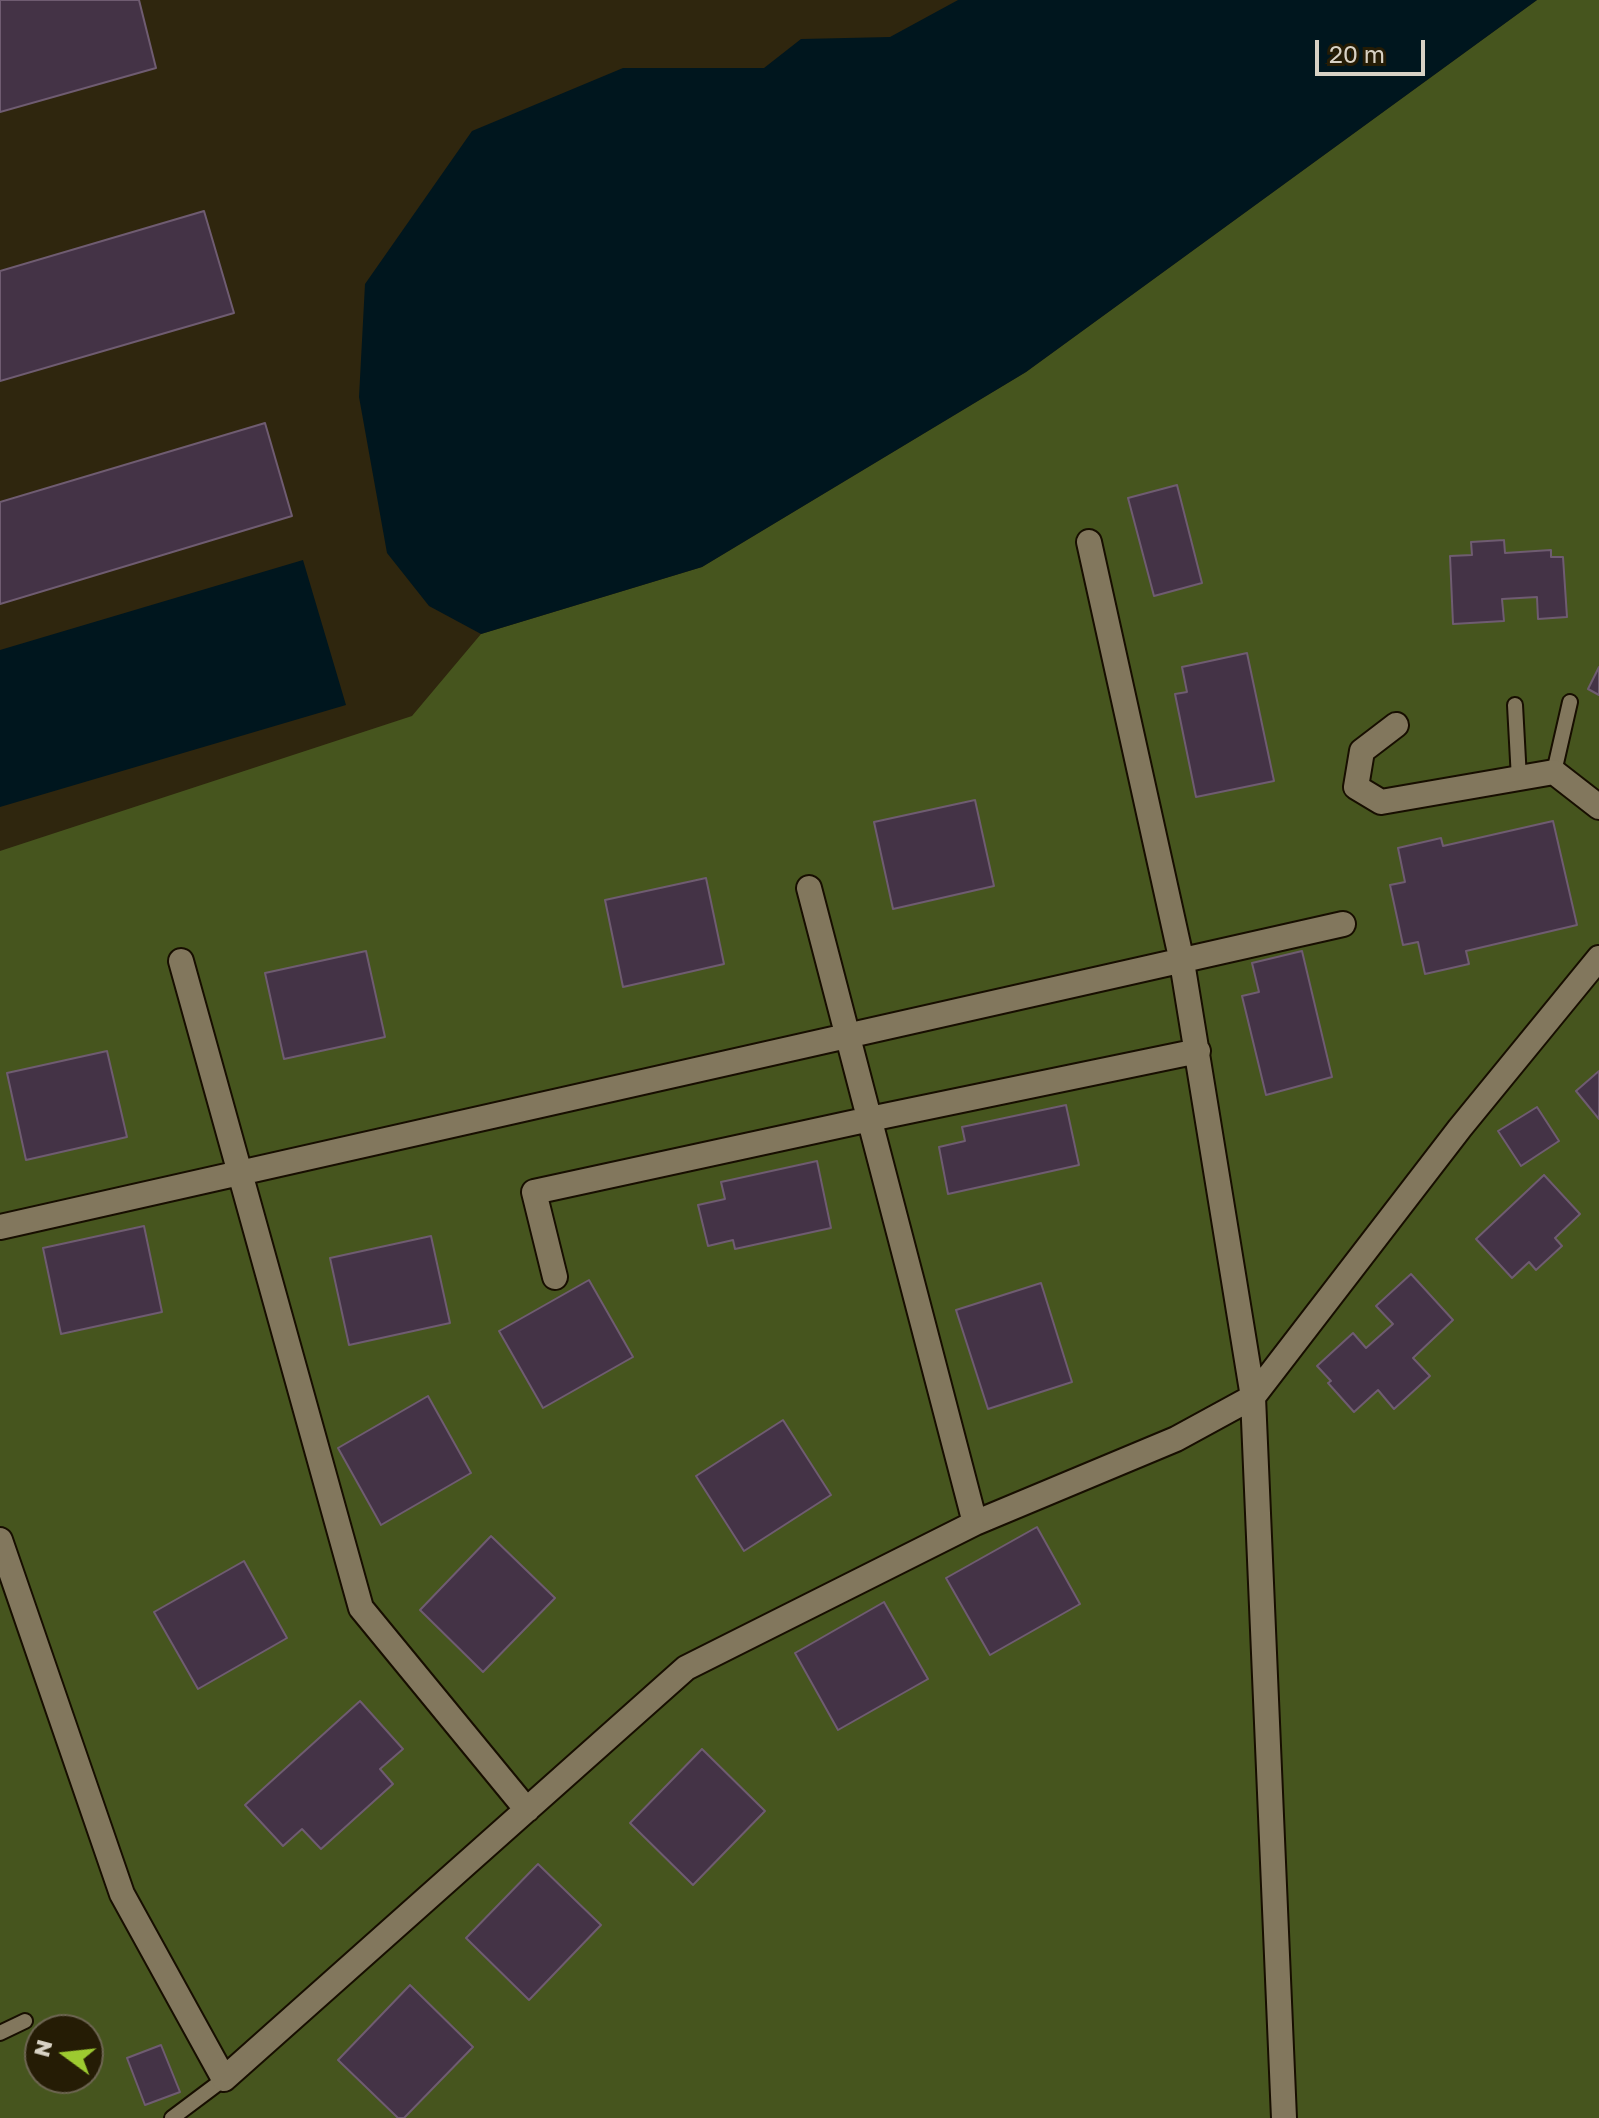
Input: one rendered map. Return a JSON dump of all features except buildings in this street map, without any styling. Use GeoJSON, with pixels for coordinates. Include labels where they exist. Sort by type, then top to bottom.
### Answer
{"type":"FeatureCollection","features":[{"type":"Feature","properties":{"kind":"street"},"geometry":{"type":"LineString","coordinates":[[1089,542],[1182,962],[1253,1397],[1284,2118]]}},
{"type":"Feature","properties":{"kind":"street"},"geometry":{"type":"LineString","coordinates":[[1396,725],[1362,751],[1356,787],[1381,802],[1554,772],[1599,807]]}},
{"type":"Feature","properties":{"kind":"street"},"geometry":{"type":"LineString","coordinates":[[809,888],[975,1523]]}},
{"type":"Feature","properties":{"kind":"street"},"geometry":{"type":"LineString","coordinates":[[0,1227],[1343,924]]}},
{"type":"Feature","properties":{"kind":"street"},"geometry":{"type":"LineString","coordinates":[[0,1540],[122,1894],[224,2079],[686,1668],[975,1523],[1176,1439],[1253,1397],[1460,1128],[1599,959]]}},
{"type":"Feature","properties":{"kind":"street"},"geometry":{"type":"LineString","coordinates":[[181,961],[361,1608],[527,1810]]}},
{"type":"Feature","properties":{"kind":"street"},"geometry":{"type":"LineString","coordinates":[[555,1277],[534,1192],[1198,1051]]}},
{"type":"Feature","properties":{"kind":"lane"},"geometry":{"type":"LineString","coordinates":[[1554,772],[1570,702]]}},
{"type":"Feature","properties":{"kind":"lane"},"geometry":{"type":"LineString","coordinates":[[1515,705],[1519,779]]}},
{"type":"Feature","properties":{"kind":"lane"},"geometry":{"type":"LineString","coordinates":[[0,2033],[24,2021]]}},
{"type":"Feature","properties":{"kind":"lane"},"geometry":{"type":"LineString","coordinates":[[172,2118],[224,2079]]}},
{"type":"Feature","properties":{"kind":"green space"},"geometry":{"type":"Polygon","coordinates":[[[1537,0],[1599,0],[1599,2118],[0,2118],[0,851],[412,716],[481,634],[702,567],[1026,372],[1537,0]]]}},
{"type":"Feature","properties":{"kind":"water"},"geometry":{"type":"Polygon","coordinates":[[[958,0],[1537,0],[1026,372],[702,567],[481,634],[429,606],[387,553],[359,397],[365,284],[472,131],[623,68],[764,68],[801,39],[890,37],[958,0]]]}},
{"type":"Feature","properties":{"kind":"water"},"geometry":{"type":"Polygon","coordinates":[[[303,560],[346,705],[0,807],[0,650],[303,560]]]}}]}
